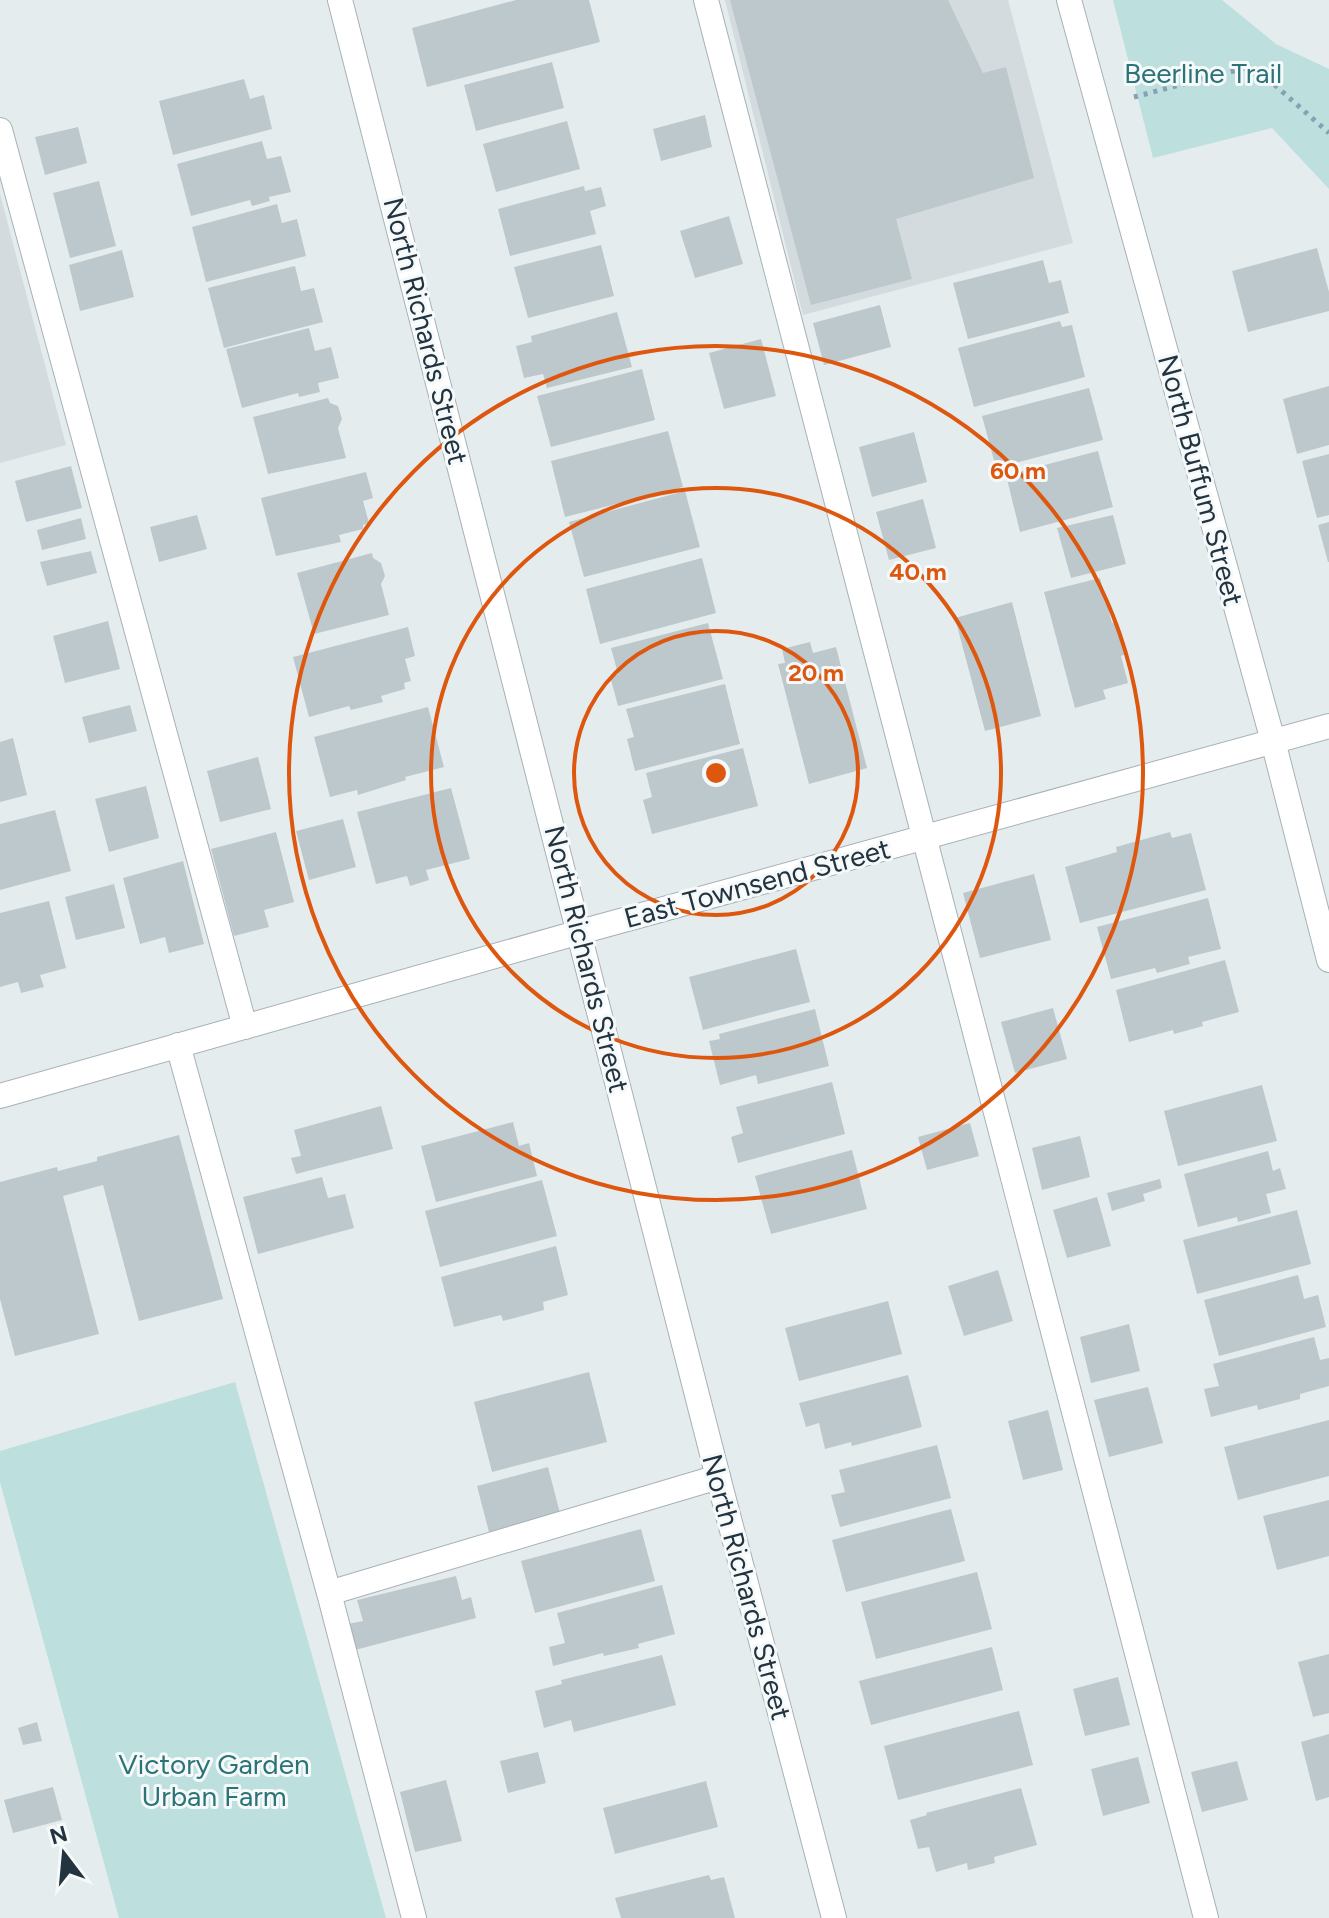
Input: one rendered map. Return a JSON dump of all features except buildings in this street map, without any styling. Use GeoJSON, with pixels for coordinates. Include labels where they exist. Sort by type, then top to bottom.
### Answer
{"type":"FeatureCollection","features":[{"type":"Feature","properties":{"kind":"street","name":"North Richards Street"},"geometry":{"type":"LineString","coordinates":[[340,0],[834,1918]]}},
{"type":"Feature","properties":{"kind":"street"},"geometry":{"type":"LineString","coordinates":[[706,0],[1206,1918]]}},
{"type":"Feature","properties":{"kind":"street","name":"North Buffum Street"},"geometry":{"type":"LineString","coordinates":[[1069,0],[1273,741],[1329,960]]}},
{"type":"Feature","properties":{"kind":"street"},"geometry":{"type":"LineString","coordinates":[[0,130],[245,1027]]}},
{"type":"Feature","properties":{"kind":"street","name":"East Townsend Street"},"geometry":{"type":"LineString","coordinates":[[0,1096],[580,932],[1329,726]]}},
{"type":"Feature","properties":{"kind":"street"},"geometry":{"type":"LineString","coordinates":[[178,1045],[329,1593],[414,1918]]}},
{"type":"Feature","properties":{"kind":"street"},"geometry":{"type":"LineString","coordinates":[[329,1593],[718,1477]]}},
{"type":"Feature","properties":{"kind":"path"},"geometry":{"type":"LineString","coordinates":[[1098,106],[1249,67],[1268,79],[1329,133]]}},
{"type":"Feature","properties":{"kind":"shaded area"},"geometry":{"type":"Polygon","coordinates":[[[725,0],[1008,0],[1073,243],[803,315],[725,0]]]}},
{"type":"Feature","properties":{"kind":"shaded area"},"geometry":{"type":"Polygon","coordinates":[[[0,194],[66,445],[0,463],[0,194]]]}},
{"type":"Feature","properties":{"kind":"green space","name":"Beerline Trail"},"geometry":{"type":"Polygon","coordinates":[[[1113,0],[1222,0],[1276,44],[1329,69],[1329,189],[1272,128],[1153,158],[1113,0]]]}},
{"type":"Feature","properties":{"kind":"green space","name":"Victory Garden Urban Farm"},"geometry":{"type":"Polygon","coordinates":[[[235,1382],[386,1918],[119,1918],[0,1482],[0,1451],[235,1382]]]}}]}
